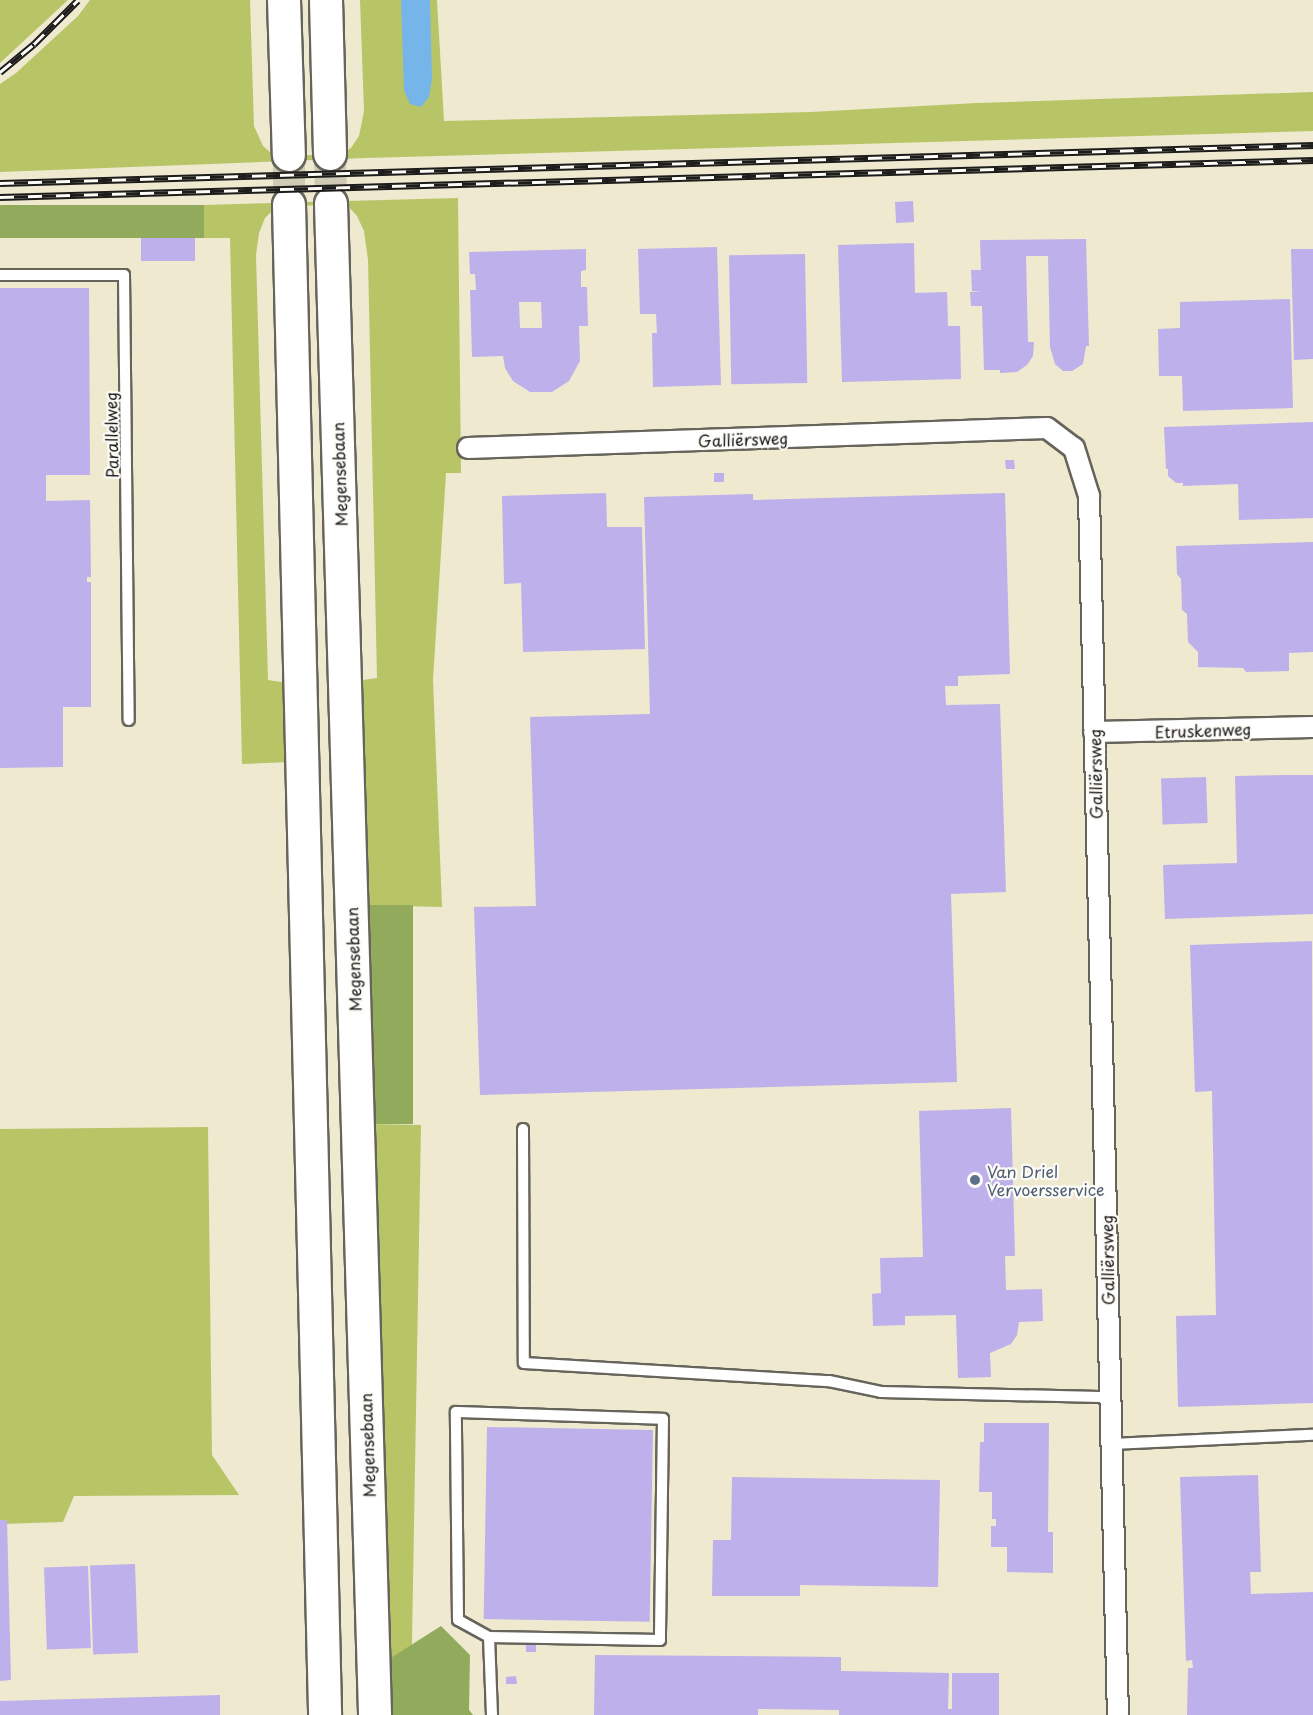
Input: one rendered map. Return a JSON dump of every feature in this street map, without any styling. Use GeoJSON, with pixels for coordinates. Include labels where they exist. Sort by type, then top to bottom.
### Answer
{"type":"FeatureCollection","features":[{"type":"Feature","properties":{"kind":"main road"},"geometry":{"type":"LineString","coordinates":[[284,0],[289,155]]}},
{"type":"Feature","properties":{"kind":"main road"},"geometry":{"type":"LineString","coordinates":[[326,0],[330,154]]}},
{"type":"Feature","properties":{"kind":"main road","name":"Megensebaan"},"geometry":{"type":"LineString","coordinates":[[331,204],[375,1715]]}},
{"type":"Feature","properties":{"kind":"main road"},"geometry":{"type":"LineString","coordinates":[[289,205],[325,1715]]}},
{"type":"Feature","properties":{"kind":"street","name":"Galliërsweg"},"geometry":{"type":"LineString","coordinates":[[468,448],[1047,428],[1074,448],[1089,496],[1118,1715]]}},
{"type":"Feature","properties":{"kind":"street","name":"Etruskenweg"},"geometry":{"type":"LineString","coordinates":[[1094,732],[1313,727]]}},
{"type":"Feature","properties":{"kind":"lane","name":"Parallelweg"},"geometry":{"type":"LineString","coordinates":[[0,275],[124,275],[129,720]]}},
{"type":"Feature","properties":{"kind":"lane"},"geometry":{"type":"LineString","coordinates":[[523,1129],[524,1363],[829,1381],[881,1392],[1110,1397]]}},
{"type":"Feature","properties":{"kind":"lane"},"geometry":{"type":"LineString","coordinates":[[456,1412],[663,1419],[660,1640],[489,1637],[458,1620],[456,1412]]}},
{"type":"Feature","properties":{"kind":"lane"},"geometry":{"type":"LineString","coordinates":[[1111,1444],[1313,1435]]}},
{"type":"Feature","properties":{"kind":"lane"},"geometry":{"type":"LineString","coordinates":[[489,1637],[490,1713],[492,1715]]}},
{"type":"Feature","properties":{"kind":"green space"},"geometry":{"type":"Polygon","coordinates":[[[0,0],[68,0],[0,63],[0,0]]]}},
{"type":"Feature","properties":{"kind":"green space"},"geometry":{"type":"Polygon","coordinates":[[[90,0],[250,0],[254,126],[263,146],[280,156],[341,154],[351,148],[359,136],[364,111],[360,0],[437,0],[444,121],[811,112],[977,103],[1313,92],[1313,131],[366,158],[0,172],[0,84],[16,73],[78,16],[90,0]]]}},
{"type":"Feature","properties":{"kind":"green space"},"geometry":{"type":"Polygon","coordinates":[[[458,198],[461,473],[446,473],[433,680],[442,907],[359,905],[356,681],[377,678],[368,260],[364,231],[357,216],[348,206],[331,204],[275,208],[265,218],[259,233],[256,255],[268,680],[288,683],[290,762],[242,764],[230,238],[204,238],[204,205],[458,198]]]}},
{"type":"Feature","properties":{"kind":"green space"},"geometry":{"type":"Polygon","coordinates":[[[0,205],[204,205],[204,238],[0,238],[0,205]]]}},
{"type":"Feature","properties":{"kind":"green space"},"geometry":{"type":"Polygon","coordinates":[[[359,905],[413,905],[413,1124],[359,1124],[359,905]]]}},
{"type":"Feature","properties":{"kind":"green space"},"geometry":{"type":"Polygon","coordinates":[[[368,1124],[421,1125],[412,1662],[359,1661],[368,1124]]]}},
{"type":"Feature","properties":{"kind":"green space"},"geometry":{"type":"Polygon","coordinates":[[[208,1127],[212,1455],[239,1495],[74,1496],[63,1522],[0,1524],[0,1129],[208,1127]]]}},
{"type":"Feature","properties":{"kind":"green space"},"geometry":{"type":"Polygon","coordinates":[[[441,1626],[470,1655],[469,1710],[473,1715],[388,1715],[386,1661],[441,1626]]]}},
{"type":"Feature","properties":{"kind":"water"},"geometry":{"type":"Polygon","coordinates":[[[401,0],[430,0],[432,79],[429,97],[421,107],[410,104],[404,90],[401,0]]]}},
{"type":"Feature","properties":{"kind":"building"},"geometry":{"type":"Polygon","coordinates":[[[913,201],[914,222],[896,223],[895,202],[913,201]]]}},
{"type":"Feature","properties":{"kind":"building"},"geometry":{"type":"Polygon","coordinates":[[[141,238],[195,238],[195,261],[141,261],[141,238]]]}},
{"type":"Feature","properties":{"kind":"building"},"geometry":{"type":"Polygon","coordinates":[[[1086,239],[1089,346],[1086,346],[1083,364],[1072,371],[1063,371],[1055,364],[1050,347],[1048,256],[1026,256],[1028,342],[1034,342],[1033,356],[1027,365],[1017,372],[1000,373],[1000,370],[984,370],[982,306],[971,306],[970,292],[982,292],[972,291],[971,270],[981,270],[980,240],[1086,239]]]}},
{"type":"Feature","properties":{"kind":"building"},"geometry":{"type":"Polygon","coordinates":[[[914,243],[915,293],[947,292],[948,326],[960,326],[961,379],[842,382],[838,245],[914,243]]]}},
{"type":"Feature","properties":{"kind":"building"},"geometry":{"type":"Polygon","coordinates":[[[717,247],[721,385],[653,387],[652,333],[657,333],[656,314],[640,314],[638,249],[717,247]]]}},
{"type":"Feature","properties":{"kind":"building"},"geometry":{"type":"Polygon","coordinates":[[[586,249],[586,270],[581,271],[581,287],[587,287],[588,326],[579,326],[580,361],[569,381],[552,392],[530,392],[513,381],[505,368],[503,356],[472,357],[470,290],[476,290],[475,274],[470,274],[469,252],[586,249]],[[519,302],[520,328],[542,328],[541,302],[519,302]]]}},
{"type":"Feature","properties":{"kind":"building"},"geometry":{"type":"Polygon","coordinates":[[[1291,249],[1313,249],[1313,359],[1294,360],[1291,249]]]}},
{"type":"Feature","properties":{"kind":"building"},"geometry":{"type":"Polygon","coordinates":[[[805,254],[807,383],[731,384],[729,255],[805,254]]]}},
{"type":"Feature","properties":{"kind":"building"},"geometry":{"type":"Polygon","coordinates":[[[0,288],[89,288],[90,475],[46,475],[46,501],[90,500],[91,577],[87,577],[87,582],[91,582],[91,707],[63,707],[63,767],[0,768],[0,288]]]}},
{"type":"Feature","properties":{"kind":"building"},"geometry":{"type":"Polygon","coordinates":[[[1290,299],[1293,408],[1183,411],[1182,376],[1159,376],[1158,329],[1180,328],[1180,302],[1290,299]]]}},
{"type":"Feature","properties":{"kind":"building"},"geometry":{"type":"Polygon","coordinates":[[[1313,422],[1313,518],[1239,520],[1238,484],[1183,486],[1183,483],[1176,483],[1168,476],[1164,427],[1313,422]]]}},
{"type":"Feature","properties":{"kind":"building"},"geometry":{"type":"Polygon","coordinates":[[[1005,460],[1014,460],[1015,469],[1006,469],[1005,460]]]}},
{"type":"Feature","properties":{"kind":"building"},"geometry":{"type":"Polygon","coordinates":[[[714,473],[724,473],[724,482],[714,482],[714,473]]]}},
{"type":"Feature","properties":{"kind":"building"},"geometry":{"type":"Polygon","coordinates":[[[606,493],[607,527],[642,527],[645,649],[523,652],[521,583],[504,584],[502,496],[606,493]]]}},
{"type":"Feature","properties":{"kind":"building"},"geometry":{"type":"Polygon","coordinates":[[[1005,493],[1010,674],[958,676],[958,686],[945,686],[946,705],[1000,704],[1006,892],[951,894],[957,1082],[480,1095],[474,907],[536,906],[530,717],[650,714],[644,497],[753,494],[753,500],[1005,493]]]}},
{"type":"Feature","properties":{"kind":"building"},"geometry":{"type":"Polygon","coordinates":[[[1313,542],[1313,652],[1289,653],[1289,671],[1246,672],[1243,668],[1198,667],[1198,652],[1188,642],[1187,614],[1182,610],[1181,579],[1177,574],[1176,546],[1313,542]]]}},
{"type":"Feature","properties":{"kind":"building"},"geometry":{"type":"Polygon","coordinates":[[[1313,775],[1313,914],[1165,919],[1163,865],[1237,863],[1235,776],[1313,775]]]}},
{"type":"Feature","properties":{"kind":"building"},"geometry":{"type":"Polygon","coordinates":[[[1206,777],[1208,823],[1163,825],[1161,779],[1206,777]]]}},
{"type":"Feature","properties":{"kind":"building"},"geometry":{"type":"Polygon","coordinates":[[[1312,941],[1313,1403],[1178,1407],[1176,1316],[1216,1315],[1212,1091],[1195,1092],[1190,945],[1312,941]]]}},
{"type":"Feature","properties":{"kind":"building"},"geometry":{"type":"Polygon","coordinates":[[[1011,1108],[1015,1256],[1005,1256],[1006,1290],[1042,1289],[1043,1321],[1019,1322],[1017,1335],[1011,1344],[990,1353],[991,1377],[958,1378],[956,1315],[905,1316],[905,1325],[873,1326],[872,1294],[881,1293],[880,1258],[923,1257],[919,1111],[1011,1108]]]}},
{"type":"Feature","properties":{"kind":"building"},"geometry":{"type":"Polygon","coordinates":[[[984,1423],[1049,1423],[1048,1532],[1053,1532],[1053,1573],[1007,1572],[1007,1547],[991,1547],[991,1526],[996,1526],[996,1519],[992,1519],[992,1492],[979,1492],[980,1442],[984,1442],[984,1423]]]}},
{"type":"Feature","properties":{"kind":"building"},"geometry":{"type":"Polygon","coordinates":[[[487,1427],[653,1430],[650,1622],[484,1619],[487,1427]]]}},
{"type":"Feature","properties":{"kind":"building"},"geometry":{"type":"Polygon","coordinates":[[[1258,1475],[1261,1572],[1250,1572],[1251,1594],[1313,1592],[1313,1715],[1187,1715],[1188,1668],[1193,1668],[1192,1660],[1186,1661],[1180,1477],[1258,1475]]]}},
{"type":"Feature","properties":{"kind":"building"},"geometry":{"type":"Polygon","coordinates":[[[732,1477],[940,1480],[938,1587],[800,1585],[800,1596],[712,1596],[713,1540],[731,1540],[732,1477]]]}},
{"type":"Feature","properties":{"kind":"building"},"geometry":{"type":"Polygon","coordinates":[[[0,1520],[7,1520],[11,1680],[0,1681],[0,1520]]]}},
{"type":"Feature","properties":{"kind":"building"},"geometry":{"type":"Polygon","coordinates":[[[135,1564],[138,1653],[93,1655],[90,1566],[135,1564]]]}},
{"type":"Feature","properties":{"kind":"building"},"geometry":{"type":"Polygon","coordinates":[[[88,1566],[91,1648],[47,1649],[44,1568],[88,1566]]]}},
{"type":"Feature","properties":{"kind":"building"},"geometry":{"type":"Polygon","coordinates":[[[526,1642],[536,1642],[536,1652],[526,1652],[526,1642]]]}},
{"type":"Feature","properties":{"kind":"building"},"geometry":{"type":"Polygon","coordinates":[[[595,1655],[841,1657],[841,1671],[949,1673],[948,1709],[952,1709],[952,1673],[999,1673],[999,1715],[839,1715],[839,1710],[758,1709],[758,1715],[594,1715],[595,1655]]]}},
{"type":"Feature","properties":{"kind":"building"},"geometry":{"type":"Polygon","coordinates":[[[516,1676],[517,1684],[506,1684],[506,1677],[516,1676]]]}},
{"type":"Feature","properties":{"kind":"building"},"geometry":{"type":"Polygon","coordinates":[[[220,1695],[220,1715],[0,1715],[0,1701],[220,1695]]]}},
{"type":"Feature","properties":{"kind":"tunnel"},"geometry":{"type":"LineString","coordinates":[[330,154],[331,204]]}},
{"type":"Feature","properties":{"kind":"tunnel"},"geometry":{"type":"LineString","coordinates":[[289,155],[289,205]]}},
{"type":"Feature","properties":{"kind":"railway"},"geometry":{"type":"LineString","coordinates":[[0,72],[34,44],[78,0]]}},
{"type":"Feature","properties":{"kind":"railway"},"geometry":{"type":"LineString","coordinates":[[0,183],[1313,145]]}},
{"type":"Feature","properties":{"kind":"railway"},"geometry":{"type":"LineString","coordinates":[[0,197],[1313,160]]}},
{"type":"Feature","properties":{"kind":"place","name":"Van Driel Vervoersservice"},"geometry":{"type":"Point","coordinates":[975,1180]}}]}
